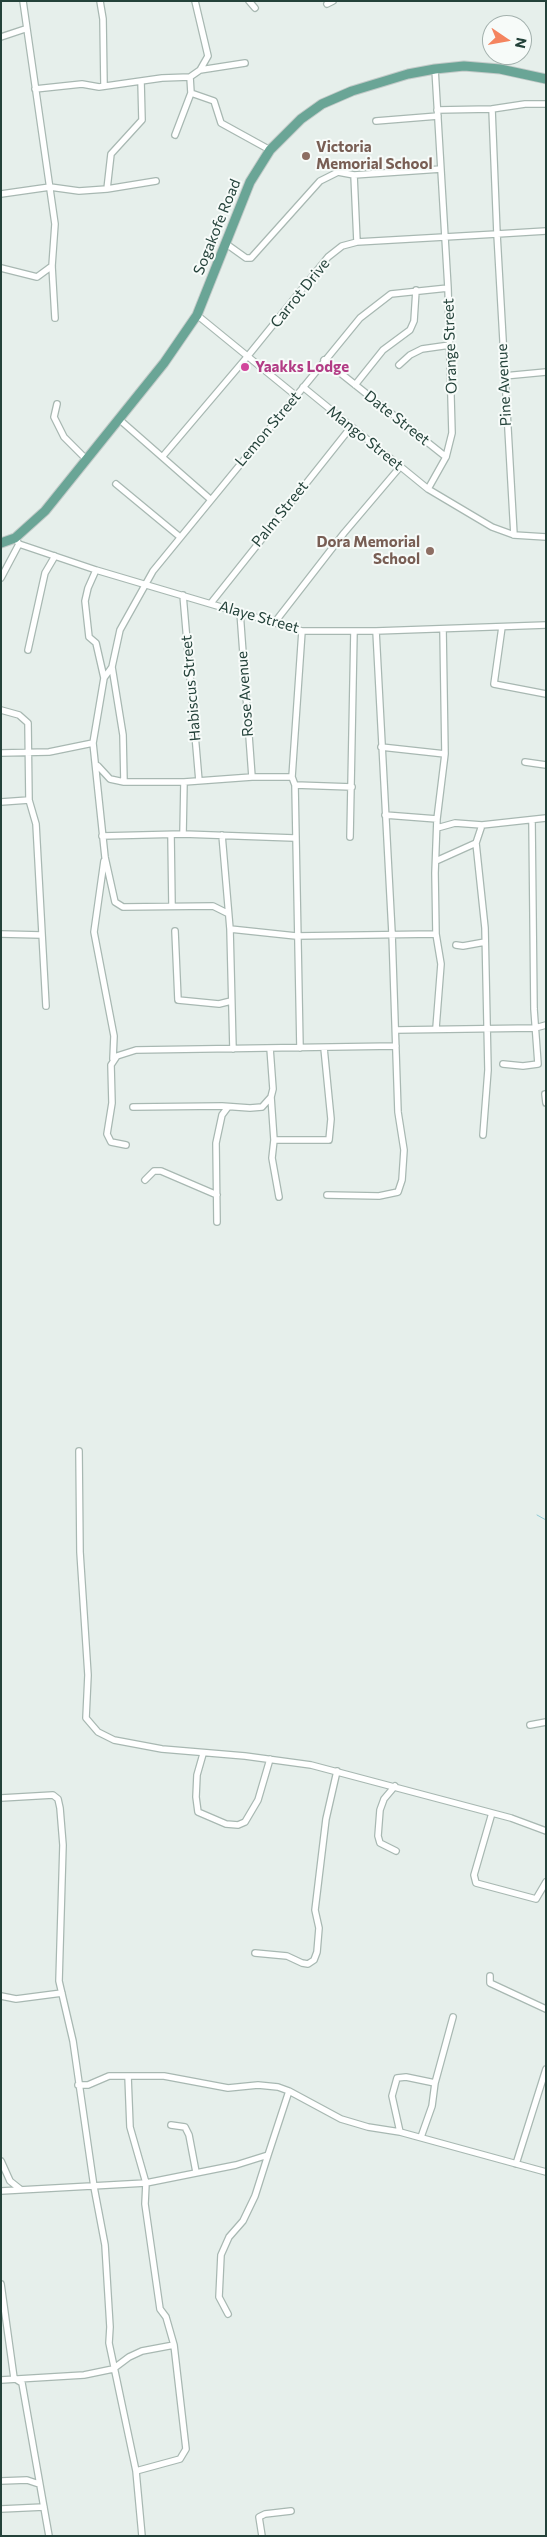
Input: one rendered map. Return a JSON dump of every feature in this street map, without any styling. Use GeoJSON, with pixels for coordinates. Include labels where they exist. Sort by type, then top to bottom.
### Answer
{"type":"FeatureCollection","features":[{"type":"Feature","properties":{"kind":"main road","name":"Sogakofe Road"},"geometry":{"type":"LineString","coordinates":[[1,543],[17,541],[45,511],[120,420],[164,362],[197,315],[250,182],[270,150],[300,119],[322,104],[352,91],[408,74],[435,69],[464,66],[500,69],[546,79]]}},
{"type":"Feature","properties":{"kind":"street"},"geometry":{"type":"LineString","coordinates":[[23,1],[25,29],[55,224],[52,266],[55,318]]}},
{"type":"Feature","properties":{"kind":"street"},"geometry":{"type":"LineString","coordinates":[[24,13],[29,1]]}},
{"type":"Feature","properties":{"kind":"street"},"geometry":{"type":"LineString","coordinates":[[100,1],[103,19],[104,85]]}},
{"type":"Feature","properties":{"kind":"street"},"geometry":{"type":"LineString","coordinates":[[34,89],[82,84],[99,87],[190,77],[200,70],[208,56],[195,1]]}},
{"type":"Feature","properties":{"kind":"street"},"geometry":{"type":"LineString","coordinates":[[249,1],[255,8]]}},
{"type":"Feature","properties":{"kind":"street"},"geometry":{"type":"LineString","coordinates":[[2,37],[25,29]]}},
{"type":"Feature","properties":{"kind":"street"},"geometry":{"type":"LineString","coordinates":[[200,70],[245,63]]}},
{"type":"Feature","properties":{"kind":"street","name":"Orange Street"},"geometry":{"type":"LineString","coordinates":[[428,489],[446,457],[452,433],[448,288],[435,69]]}},
{"type":"Feature","properties":{"kind":"street"},"geometry":{"type":"LineString","coordinates":[[175,135],[191,93],[190,77]]}},
{"type":"Feature","properties":{"kind":"street"},"geometry":{"type":"LineString","coordinates":[[107,189],[111,154],[142,120],[141,81]]}},
{"type":"Feature","properties":{"kind":"street"},"geometry":{"type":"LineString","coordinates":[[191,93],[214,101],[221,123],[270,150]]}},
{"type":"Feature","properties":{"kind":"street"},"geometry":{"type":"LineString","coordinates":[[376,121],[525,104],[546,104]]}},
{"type":"Feature","properties":{"kind":"street","name":"Pine Avenue"},"geometry":{"type":"LineString","coordinates":[[492,109],[504,376],[514,535]]}},
{"type":"Feature","properties":{"kind":"street"},"geometry":{"type":"LineString","coordinates":[[225,243],[246,258],[251,258],[320,182],[338,172],[354,175],[441,169]]}},
{"type":"Feature","properties":{"kind":"street"},"geometry":{"type":"LineString","coordinates":[[354,175],[357,242],[546,231]]}},
{"type":"Feature","properties":{"kind":"street"},"geometry":{"type":"LineString","coordinates":[[1,194],[50,187],[79,191],[107,189],[156,181]]}},
{"type":"Feature","properties":{"kind":"street","name":"Carrot Drive"},"geometry":{"type":"LineString","coordinates":[[163,456],[328,257],[342,246],[357,242]]}},
{"type":"Feature","properties":{"kind":"street"},"geometry":{"type":"LineString","coordinates":[[1,268],[36,276],[52,266]]}},
{"type":"Feature","properties":{"kind":"street","name":"Lemon Street"},"geometry":{"type":"LineString","coordinates":[[112,667],[120,630],[145,584],[210,499],[360,318],[391,294],[448,288]]}},
{"type":"Feature","properties":{"kind":"street"},"geometry":{"type":"LineString","coordinates":[[355,385],[383,350],[410,330],[414,321],[416,290]]}},
{"type":"Feature","properties":{"kind":"street"},"geometry":{"type":"LineString","coordinates":[[197,315],[295,395]]}},
{"type":"Feature","properties":{"kind":"street"},"geometry":{"type":"LineString","coordinates":[[399,365],[410,355],[422,349],[450,345]]}},
{"type":"Feature","properties":{"kind":"street","name":"Date Street"},"geometry":{"type":"LineString","coordinates":[[324,360],[446,457]]}},
{"type":"Feature","properties":{"kind":"street"},"geometry":{"type":"LineString","coordinates":[[504,376],[546,372]]}},
{"type":"Feature","properties":{"kind":"street","name":"Mango Street"},"geometry":{"type":"LineString","coordinates":[[303,387],[428,489]]}},
{"type":"Feature","properties":{"kind":"street"},"geometry":{"type":"LineString","coordinates":[[57,404],[54,418],[64,437],[87,460]]}},
{"type":"Feature","properties":{"kind":"street"},"geometry":{"type":"LineString","coordinates":[[120,420],[210,499]]}},
{"type":"Feature","properties":{"kind":"street","name":"Palm Street"},"geometry":{"type":"LineString","coordinates":[[211,603],[351,427]]}},
{"type":"Feature","properties":{"kind":"street"},"geometry":{"type":"LineString","coordinates":[[275,622],[344,532],[400,467]]}},
{"type":"Feature","properties":{"kind":"street"},"geometry":{"type":"LineString","coordinates":[[116,484],[180,537]]}},
{"type":"Feature","properties":{"kind":"street"},"geometry":{"type":"LineString","coordinates":[[428,489],[492,527],[514,535],[546,537]]}},
{"type":"Feature","properties":{"kind":"street"},"geometry":{"type":"LineString","coordinates":[[1,578],[17,541]]}},
{"type":"Feature","properties":{"kind":"street","name":"Alaye Street"},"geometry":{"type":"LineString","coordinates":[[17,541],[96,570],[302,631],[376,631],[546,625]]}},
{"type":"Feature","properties":{"kind":"street"},"geometry":{"type":"LineString","coordinates":[[28,650],[45,572],[55,556]]}},
{"type":"Feature","properties":{"kind":"street"},"geometry":{"type":"LineString","coordinates":[[96,570],[88,588],[85,601],[89,637],[96,643],[104,678],[94,743],[105,857],[118,905],[213,906],[227,913]]}},
{"type":"Feature","properties":{"kind":"street","name":"Habiscus Street"},"geometry":{"type":"LineString","coordinates":[[183,595],[199,781]]}},
{"type":"Feature","properties":{"kind":"street","name":"Rose Avenue"},"geometry":{"type":"LineString","coordinates":[[240,612],[252,777]]}},
{"type":"Feature","properties":{"kind":"street"},"geometry":{"type":"LineString","coordinates":[[502,627],[494,684],[546,694]]}},
{"type":"Feature","properties":{"kind":"street"},"geometry":{"type":"LineString","coordinates":[[436,1028],[441,964],[436,934],[436,861],[437,819],[445,754],[444,629]]}},
{"type":"Feature","properties":{"kind":"street"},"geometry":{"type":"LineString","coordinates":[[300,1048],[294,838],[295,785],[292,777],[302,631]]}},
{"type":"Feature","properties":{"kind":"street"},"geometry":{"type":"LineString","coordinates":[[350,837],[354,631]]}},
{"type":"Feature","properties":{"kind":"street"},"geometry":{"type":"LineString","coordinates":[[327,1195],[379,1196],[398,1192],[402,1180],[404,1150],[398,1112],[392,933],[376,631]]}},
{"type":"Feature","properties":{"kind":"street"},"geometry":{"type":"LineString","coordinates":[[104,678],[112,667]]}},
{"type":"Feature","properties":{"kind":"street"},"geometry":{"type":"LineString","coordinates":[[112,667],[123,735],[124,782]]}},
{"type":"Feature","properties":{"kind":"street"},"geometry":{"type":"LineString","coordinates":[[1,710],[26,719],[28,723],[29,800],[36,824],[46,1006]]}},
{"type":"Feature","properties":{"kind":"street"},"geometry":{"type":"LineString","coordinates":[[1,752],[27,753],[76,748],[94,743]]}},
{"type":"Feature","properties":{"kind":"street"},"geometry":{"type":"LineString","coordinates":[[381,747],[445,754]]}},
{"type":"Feature","properties":{"kind":"street"},"geometry":{"type":"LineString","coordinates":[[526,762],[546,765]]}},
{"type":"Feature","properties":{"kind":"street"},"geometry":{"type":"LineString","coordinates":[[97,766],[110,779],[124,782],[184,782],[252,777],[292,777]]}},
{"type":"Feature","properties":{"kind":"street"},"geometry":{"type":"LineString","coordinates":[[183,834],[184,782]]}},
{"type":"Feature","properties":{"kind":"street"},"geometry":{"type":"LineString","coordinates":[[295,785],[352,787]]}},
{"type":"Feature","properties":{"kind":"street"},"geometry":{"type":"LineString","coordinates":[[1,802],[29,800]]}},
{"type":"Feature","properties":{"kind":"street"},"geometry":{"type":"LineString","coordinates":[[385,815],[437,819]]}},
{"type":"Feature","properties":{"kind":"street"},"geometry":{"type":"LineString","coordinates":[[437,828],[455,823],[482,825],[546,818]]}},
{"type":"Feature","properties":{"kind":"street"},"geometry":{"type":"LineString","coordinates":[[503,1064],[523,1066],[538,1064],[532,821]]}},
{"type":"Feature","properties":{"kind":"street"},"geometry":{"type":"LineString","coordinates":[[482,825],[476,843],[482,892],[485,942],[488,1070],[483,1134]]}},
{"type":"Feature","properties":{"kind":"street"},"geometry":{"type":"LineString","coordinates":[[102,836],[183,834],[294,838]]}},
{"type":"Feature","properties":{"kind":"street"},"geometry":{"type":"LineString","coordinates":[[171,835],[172,906]]}},
{"type":"Feature","properties":{"kind":"street"},"geometry":{"type":"LineString","coordinates":[[222,835],[227,913],[230,928],[233,1049]]}},
{"type":"Feature","properties":{"kind":"street"},"geometry":{"type":"LineString","coordinates":[[436,861],[476,843]]}},
{"type":"Feature","properties":{"kind":"street"},"geometry":{"type":"LineString","coordinates":[[105,857],[94,932],[114,1036],[111,1065],[112,1103],[107,1134],[111,1142],[126,1145]]}},
{"type":"Feature","properties":{"kind":"street"},"geometry":{"type":"LineString","coordinates":[[230,928],[296,936],[392,933],[436,934]]}},
{"type":"Feature","properties":{"kind":"street"},"geometry":{"type":"LineString","coordinates":[[175,931],[178,1000],[200,1001],[212,1004],[231,1000]]}},
{"type":"Feature","properties":{"kind":"street"},"geometry":{"type":"LineString","coordinates":[[1,934],[42,935]]}},
{"type":"Feature","properties":{"kind":"street"},"geometry":{"type":"LineString","coordinates":[[456,945],[463,946],[485,942]]}},
{"type":"Feature","properties":{"kind":"street"},"geometry":{"type":"LineString","coordinates":[[396,1030],[486,1027],[536,1028],[546,1025]]}},
{"type":"Feature","properties":{"kind":"street"},"geometry":{"type":"LineString","coordinates":[[113,1059],[136,1050],[396,1046]]}},
{"type":"Feature","properties":{"kind":"street"},"geometry":{"type":"LineString","coordinates":[[270,1048],[274,1140],[272,1158],[279,1197]]}},
{"type":"Feature","properties":{"kind":"street"},"geometry":{"type":"LineString","coordinates":[[274,1140],[329,1140],[331,1119],[324,1048]]}},
{"type":"Feature","properties":{"kind":"street"},"geometry":{"type":"LineString","coordinates":[[545,1094],[546,1103]]}},
{"type":"Feature","properties":{"kind":"street"},"geometry":{"type":"LineString","coordinates":[[134,1107],[262,1106],[271,1097]]}},
{"type":"Feature","properties":{"kind":"street"},"geometry":{"type":"LineString","coordinates":[[216,1222],[216,1143],[222,1115],[228,1107]]}},
{"type":"Feature","properties":{"kind":"street"},"geometry":{"type":"LineString","coordinates":[[145,1180],[154,1171],[161,1170],[217,1195]]}},
{"type":"Feature","properties":{"kind":"street"},"geometry":{"type":"LineString","coordinates":[[79,1451],[80,1552],[88,1675],[86,1718],[98,1732],[114,1740],[203,1754],[270,1759],[337,1771],[492,1813],[546,1831]]}},
{"type":"Feature","properties":{"kind":"street"},"geometry":{"type":"LineString","coordinates":[[530,1725],[546,1722]]}},
{"type":"Feature","properties":{"kind":"street"},"geometry":{"type":"LineString","coordinates":[[203,1754],[197,1775],[196,1797],[198,1812],[226,1824],[238,1825],[245,1822],[258,1800],[270,1759]]}},
{"type":"Feature","properties":{"kind":"street"},"geometry":{"type":"LineString","coordinates":[[255,1953],[287,1956],[308,1964],[316,1956],[319,1928],[315,1910],[326,1819],[337,1771]]}},
{"type":"Feature","properties":{"kind":"street"},"geometry":{"type":"LineString","coordinates":[[395,1786],[384,1799],[380,1810],[378,1836],[380,1843],[396,1851]]}},
{"type":"Feature","properties":{"kind":"street"},"geometry":{"type":"LineString","coordinates":[[1,1798],[53,1795],[58,1799],[63,1845],[59,1908],[59,1981],[73,2041],[94,2188],[105,2245],[110,2326],[109,2343],[113,2369],[119,2383],[136,2471],[142,2536]]}},
{"type":"Feature","properties":{"kind":"street"},"geometry":{"type":"LineString","coordinates":[[492,1813],[474,1875],[476,1883],[536,1899],[546,1882]]}},
{"type":"Feature","properties":{"kind":"street"},"geometry":{"type":"LineString","coordinates":[[490,1976],[490,1983],[546,2009]]}},
{"type":"Feature","properties":{"kind":"street"},"geometry":{"type":"LineString","coordinates":[[1,1996],[16,1998],[62,1992]]}},
{"type":"Feature","properties":{"kind":"street"},"geometry":{"type":"LineString","coordinates":[[421,2137],[432,2106],[435,2083],[453,2018]]}},
{"type":"Feature","properties":{"kind":"street"},"geometry":{"type":"LineString","coordinates":[[516,2164],[546,2069]]}},
{"type":"Feature","properties":{"kind":"street"},"geometry":{"type":"LineString","coordinates":[[78,2085],[88,2085],[110,2076],[164,2076],[228,2088],[258,2085],[278,2087],[341,2119],[368,2127],[421,2137],[546,2172]]}},
{"type":"Feature","properties":{"kind":"street"},"geometry":{"type":"LineString","coordinates":[[128,2076],[130,2127],[146,2183],[145,2204],[155,2284],[160,2309],[166,2317],[174,2345],[186,2449],[180,2459],[136,2471]]}},
{"type":"Feature","properties":{"kind":"street"},"geometry":{"type":"LineString","coordinates":[[400,2132],[392,2096],[397,2078],[406,2077],[435,2083]]}},
{"type":"Feature","properties":{"kind":"street"},"geometry":{"type":"LineString","coordinates":[[228,2314],[219,2297],[222,2250],[229,2237],[243,2221],[255,2196],[289,2091]]}},
{"type":"Feature","properties":{"kind":"street"},"geometry":{"type":"LineString","coordinates":[[171,2125],[185,2127],[189,2135],[196,2172]]}},
{"type":"Feature","properties":{"kind":"street"},"geometry":{"type":"LineString","coordinates":[[1,2191],[94,2188],[146,2183],[236,2165],[268,2155]]}},
{"type":"Feature","properties":{"kind":"street"},"geometry":{"type":"LineString","coordinates":[[1,2161],[10,2181],[20,2189]]}},
{"type":"Feature","properties":{"kind":"street"},"geometry":{"type":"LineString","coordinates":[[1,2284],[14,2378]]}},
{"type":"Feature","properties":{"kind":"street"},"geometry":{"type":"LineString","coordinates":[[1,2380],[84,2376],[113,2369],[129,2357],[142,2351],[174,2345]]}},
{"type":"Feature","properties":{"kind":"street"},"geometry":{"type":"LineString","coordinates":[[14,2378],[22,2383],[49,2536]]}},
{"type":"Feature","properties":{"kind":"street"},"geometry":{"type":"LineString","coordinates":[[1,2481],[26,2480],[39,2484]]}},
{"type":"Feature","properties":{"kind":"street"},"geometry":{"type":"LineString","coordinates":[[1,2508],[44,2507]]}},
{"type":"Feature","properties":{"kind":"street"},"geometry":{"type":"LineString","coordinates":[[262,2536],[259,2517],[264,2514],[291,2511]]}},
{"type":"Feature","properties":{"kind":"waterway"},"geometry":{"type":"LineString","coordinates":[[537,1515],[546,1520]]}},
{"type":"Feature","properties":{"kind":"place","name":"Victoria Memorial School"},"geometry":{"type":"Point","coordinates":[306,156]}},
{"type":"Feature","properties":{"kind":"place","name":"Yaakks Lodge"},"geometry":{"type":"Point","coordinates":[245,367]}},
{"type":"Feature","properties":{"kind":"place","name":"Dora Memorial School"},"geometry":{"type":"Point","coordinates":[430,551]}}]}
